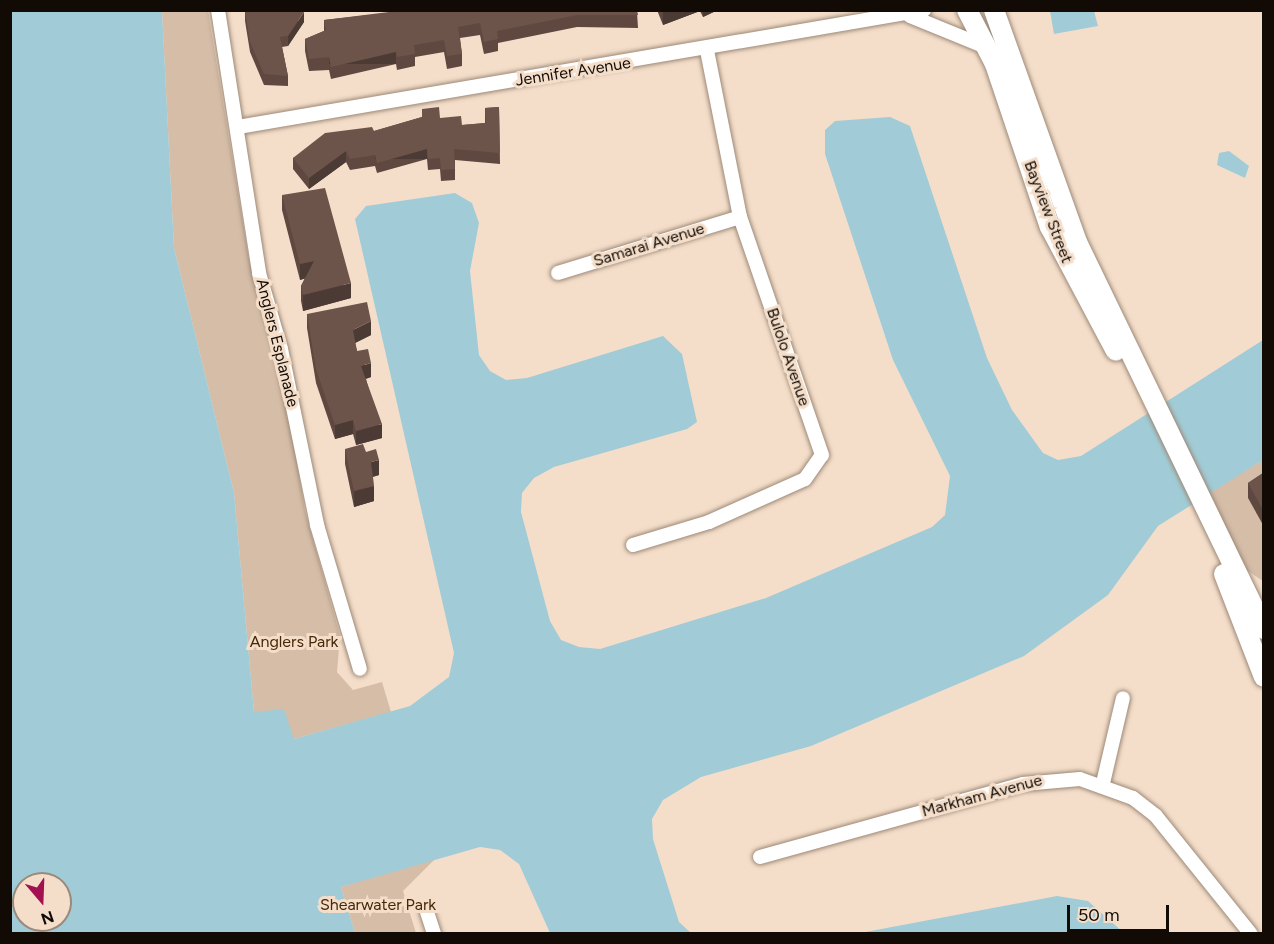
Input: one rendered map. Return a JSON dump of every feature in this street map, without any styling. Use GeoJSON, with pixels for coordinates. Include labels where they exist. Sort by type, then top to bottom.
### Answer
{"type":"FeatureCollection","features":[{"type":"Feature","properties":{"kind":"main road","name":"Bayview Street"},"geometry":{"type":"LineString","coordinates":[[967,10],[989,49],[1050,227],[1085,279],[1263,629]]}},
{"type":"Feature","properties":{"kind":"main road","name":"Bayview Street"},"geometry":{"type":"LineString","coordinates":[[994,10],[1085,279]]}},
{"type":"Feature","properties":{"kind":"main road","name":"Bayview Street"},"geometry":{"type":"LineString","coordinates":[[1204,514],[1263,677]]}},
{"type":"Feature","properties":{"kind":"street","name":"Anglers Esplanade"},"geometry":{"type":"LineString","coordinates":[[218,10],[259,273],[281,349],[317,525],[360,669]]}},
{"type":"Feature","properties":{"kind":"street","name":"Jennifer Avenue"},"geometry":{"type":"LineString","coordinates":[[238,127],[707,50],[924,10]]}},
{"type":"Feature","properties":{"kind":"street","name":"Jennifer Avenue"},"geometry":{"type":"LineString","coordinates":[[909,13],[957,31],[989,49]]}},
{"type":"Feature","properties":{"kind":"street","name":"Bulolo Avenue"},"geometry":{"type":"LineString","coordinates":[[633,545],[709,522],[805,479],[822,455],[740,217],[707,50]]}},
{"type":"Feature","properties":{"kind":"street","name":"Samarai Avenue"},"geometry":{"type":"LineString","coordinates":[[558,273],[740,217]]}},
{"type":"Feature","properties":{"kind":"street"},"geometry":{"type":"LineString","coordinates":[[1102,783],[1123,698]]}},
{"type":"Feature","properties":{"kind":"street","name":"Markham Avenue"},"geometry":{"type":"LineString","coordinates":[[760,857],[1052,777],[1102,783],[1156,816],[1251,933]]}},
{"type":"Feature","properties":{"kind":"street"},"geometry":{"type":"LineString","coordinates":[[427,912],[434,933]]}},
{"type":"Feature","properties":{"kind":"green space","name":"Anglers Park"},"geometry":{"type":"Polygon","coordinates":[[[162,11],[208,11],[249,260],[285,389],[305,511],[340,636],[337,672],[353,690],[382,682],[391,712],[294,739],[254,712],[234,493],[174,248],[162,11]]]}},
{"type":"Feature","properties":{"kind":"green space"},"geometry":{"type":"Polygon","coordinates":[[[1263,460],[1263,488],[1248,498],[1263,525],[1263,581],[1245,569],[1206,494],[1263,460]]]}},
{"type":"Feature","properties":{"kind":"green space","name":"Shearwater Park"},"geometry":{"type":"Polygon","coordinates":[[[437,857],[403,891],[416,933],[355,933],[341,887],[437,857]]]}},
{"type":"Feature","properties":{"kind":"water"},"geometry":{"type":"Polygon","coordinates":[[[10,11],[162,11],[174,248],[234,493],[254,712],[284,709],[294,739],[410,706],[449,677],[454,653],[355,219],[366,206],[455,193],[472,203],[479,223],[470,271],[479,355],[490,371],[506,380],[527,378],[663,336],[682,354],[697,422],[687,429],[554,467],[534,478],[522,493],[521,512],[550,621],[561,640],[579,647],[600,649],[766,598],[932,527],[945,515],[950,476],[893,360],[825,154],[825,130],[835,121],[890,117],[910,126],[987,358],[1012,410],[1043,453],[1058,460],[1081,456],[1263,340],[1263,460],[1158,526],[1108,595],[1024,656],[811,746],[701,777],[663,800],[652,819],[653,839],[679,922],[691,933],[550,933],[519,864],[500,850],[480,847],[341,887],[355,933],[11,933],[10,11]]]}},
{"type":"Feature","properties":{"kind":"water"},"geometry":{"type":"Polygon","coordinates":[[[1050,11],[1094,11],[1098,26],[1054,34],[1050,11]]]}},
{"type":"Feature","properties":{"kind":"water"},"geometry":{"type":"Polygon","coordinates":[[[1229,151],[1249,166],[1245,178],[1217,165],[1219,153],[1229,151]]]}},
{"type":"Feature","properties":{"kind":"water"},"geometry":{"type":"Polygon","coordinates":[[[1057,896],[1088,901],[1124,933],[860,933],[1057,896]]]}},
{"type":"Feature","properties":{"kind":"building"},"geometry":{"type":"Polygon","coordinates":[[[245,10],[302,10],[304,12],[288,36],[280,37],[288,76],[264,74],[250,42],[245,10]]]}},
{"type":"Feature","properties":{"kind":"building"},"geometry":{"type":"Polygon","coordinates":[[[389,10],[637,10],[638,15],[577,15],[497,31],[498,39],[484,42],[480,23],[458,27],[462,54],[447,56],[444,40],[414,45],[415,54],[397,57],[396,52],[331,67],[329,57],[309,59],[305,39],[326,30],[324,20],[389,12],[389,10]]]}},
{"type":"Feature","properties":{"kind":"building"},"geometry":{"type":"Polygon","coordinates":[[[439,107],[440,118],[461,116],[462,125],[486,123],[485,108],[499,107],[500,153],[454,149],[455,169],[441,170],[440,158],[428,159],[427,149],[377,163],[375,155],[350,159],[346,151],[309,178],[293,158],[325,133],[372,127],[374,131],[422,117],[422,109],[439,107]]]}},
{"type":"Feature","properties":{"kind":"building"},"geometry":{"type":"Polygon","coordinates":[[[325,188],[351,283],[303,295],[301,286],[314,261],[300,264],[282,195],[325,188]]]}},
{"type":"Feature","properties":{"kind":"building"},"geometry":{"type":"Polygon","coordinates":[[[367,302],[371,321],[353,330],[357,351],[368,349],[371,363],[361,366],[382,424],[356,431],[353,420],[335,425],[316,369],[307,314],[367,302]]]}},
{"type":"Feature","properties":{"kind":"building"},"geometry":{"type":"Polygon","coordinates":[[[363,444],[366,452],[376,449],[379,460],[371,462],[374,486],[354,491],[345,449],[363,444]]]}},
{"type":"Feature","properties":{"kind":"building"},"geometry":{"type":"Polygon","coordinates":[[[1263,473],[1263,510],[1248,483],[1263,473]]]}}]}
